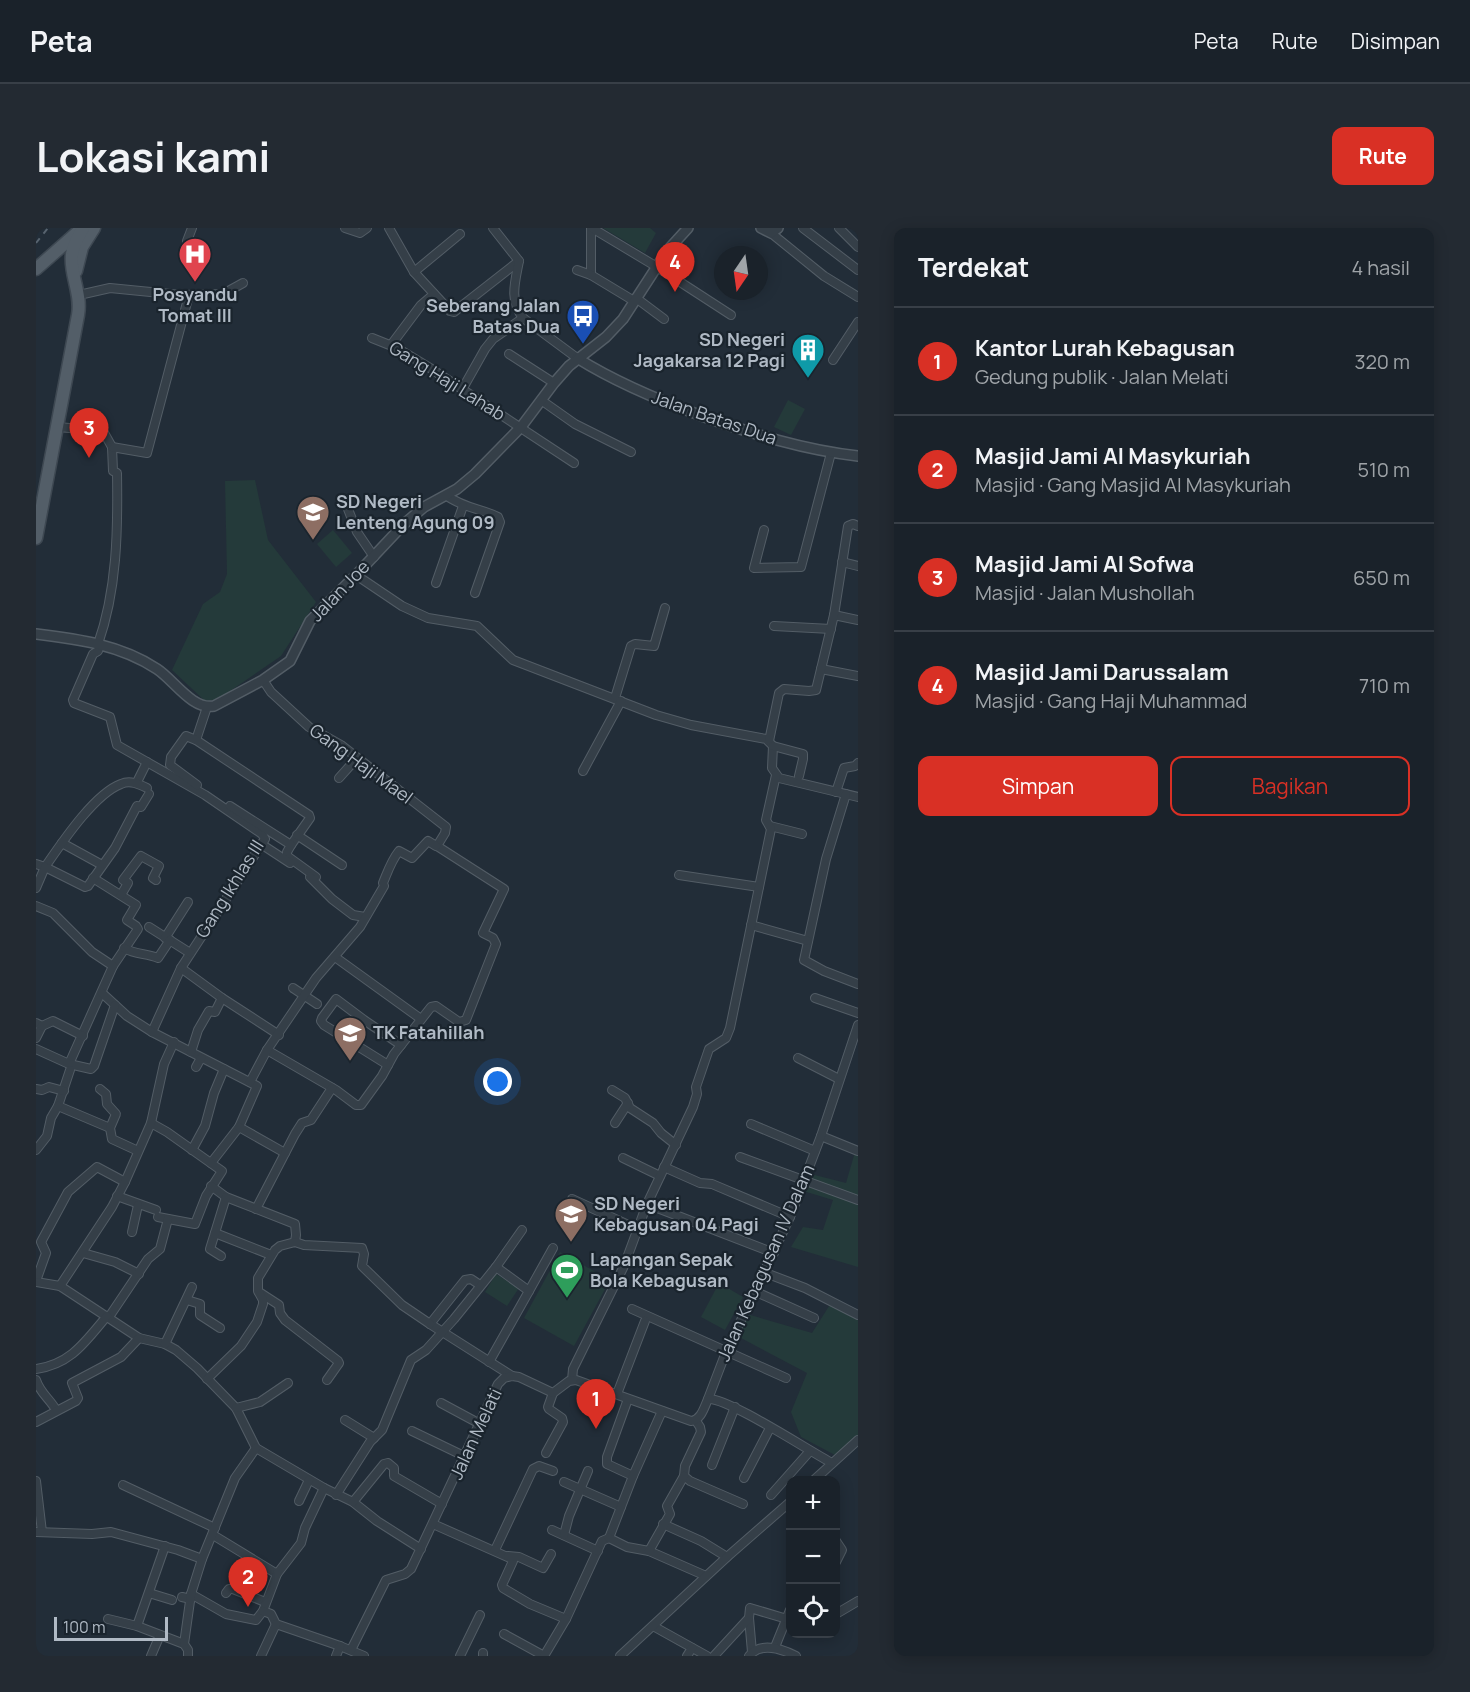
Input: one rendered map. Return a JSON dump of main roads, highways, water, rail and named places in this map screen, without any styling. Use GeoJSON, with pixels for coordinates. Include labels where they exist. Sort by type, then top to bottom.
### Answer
{"type":"FeatureCollection","features":[{"type":"Feature","properties":{"kind":"main road"},"geometry":{"type":"LineString","coordinates":[[65,242],[74,228]]}},
{"type":"Feature","properties":{"kind":"main road"},"geometry":{"type":"LineString","coordinates":[[36,268],[83,228]]}},
{"type":"Feature","properties":{"kind":"main road"},"geometry":{"type":"LineString","coordinates":[[36,538],[78,315],[81,294],[72,264],[72,253],[83,228]]}},
{"type":"Feature","properties":{"kind":"main road"},"geometry":{"type":"LineString","coordinates":[[75,275],[82,247],[94,228]]}},
{"type":"Feature","properties":{"kind":"railway"},"geometry":{"type":"LineString","coordinates":[[36,243],[48,228]]}},
{"type":"Feature","properties":{"kind":"place","name":"Posyandu Tomat III"},"geometry":{"type":"Point","coordinates":[195,283]}},
{"type":"Feature","properties":{"kind":"place","name":"Masjid Jami Darussalam"},"geometry":{"type":"Point","coordinates":[675,292]}},
{"type":"Feature","properties":{"kind":"place","name":"Seberang Jalan Batas Dua"},"geometry":{"type":"Point","coordinates":[583,345]}},
{"type":"Feature","properties":{"kind":"place","name":"SD Negeri Jagakarsa 12 Pagi"},"geometry":{"type":"Point","coordinates":[808,379]}},
{"type":"Feature","properties":{"kind":"place","name":"Masjid Jami Al Sofwa"},"geometry":{"type":"Point","coordinates":[89,458]}},
{"type":"Feature","properties":{"kind":"place","name":"SD Negeri Lenteng Agung 09"},"geometry":{"type":"Point","coordinates":[313,541]}},
{"type":"Feature","properties":{"kind":"place","name":"TK Fatahillah"},"geometry":{"type":"Point","coordinates":[350,1062]}},
{"type":"Feature","properties":{"kind":"place","name":"SD Negeri Kebagusan 04 Pagi"},"geometry":{"type":"Point","coordinates":[571,1243]}},
{"type":"Feature","properties":{"kind":"place","name":"Lapangan Sepak Bola Kebagusan"},"geometry":{"type":"Point","coordinates":[567,1299]}},
{"type":"Feature","properties":{"kind":"place","name":"Kantor Lurah Kebagusan"},"geometry":{"type":"Point","coordinates":[596,1429]}},
{"type":"Feature","properties":{"kind":"place","name":"Masjid Jami Al Masykuriah"},"geometry":{"type":"Point","coordinates":[248,1607]}}]}
